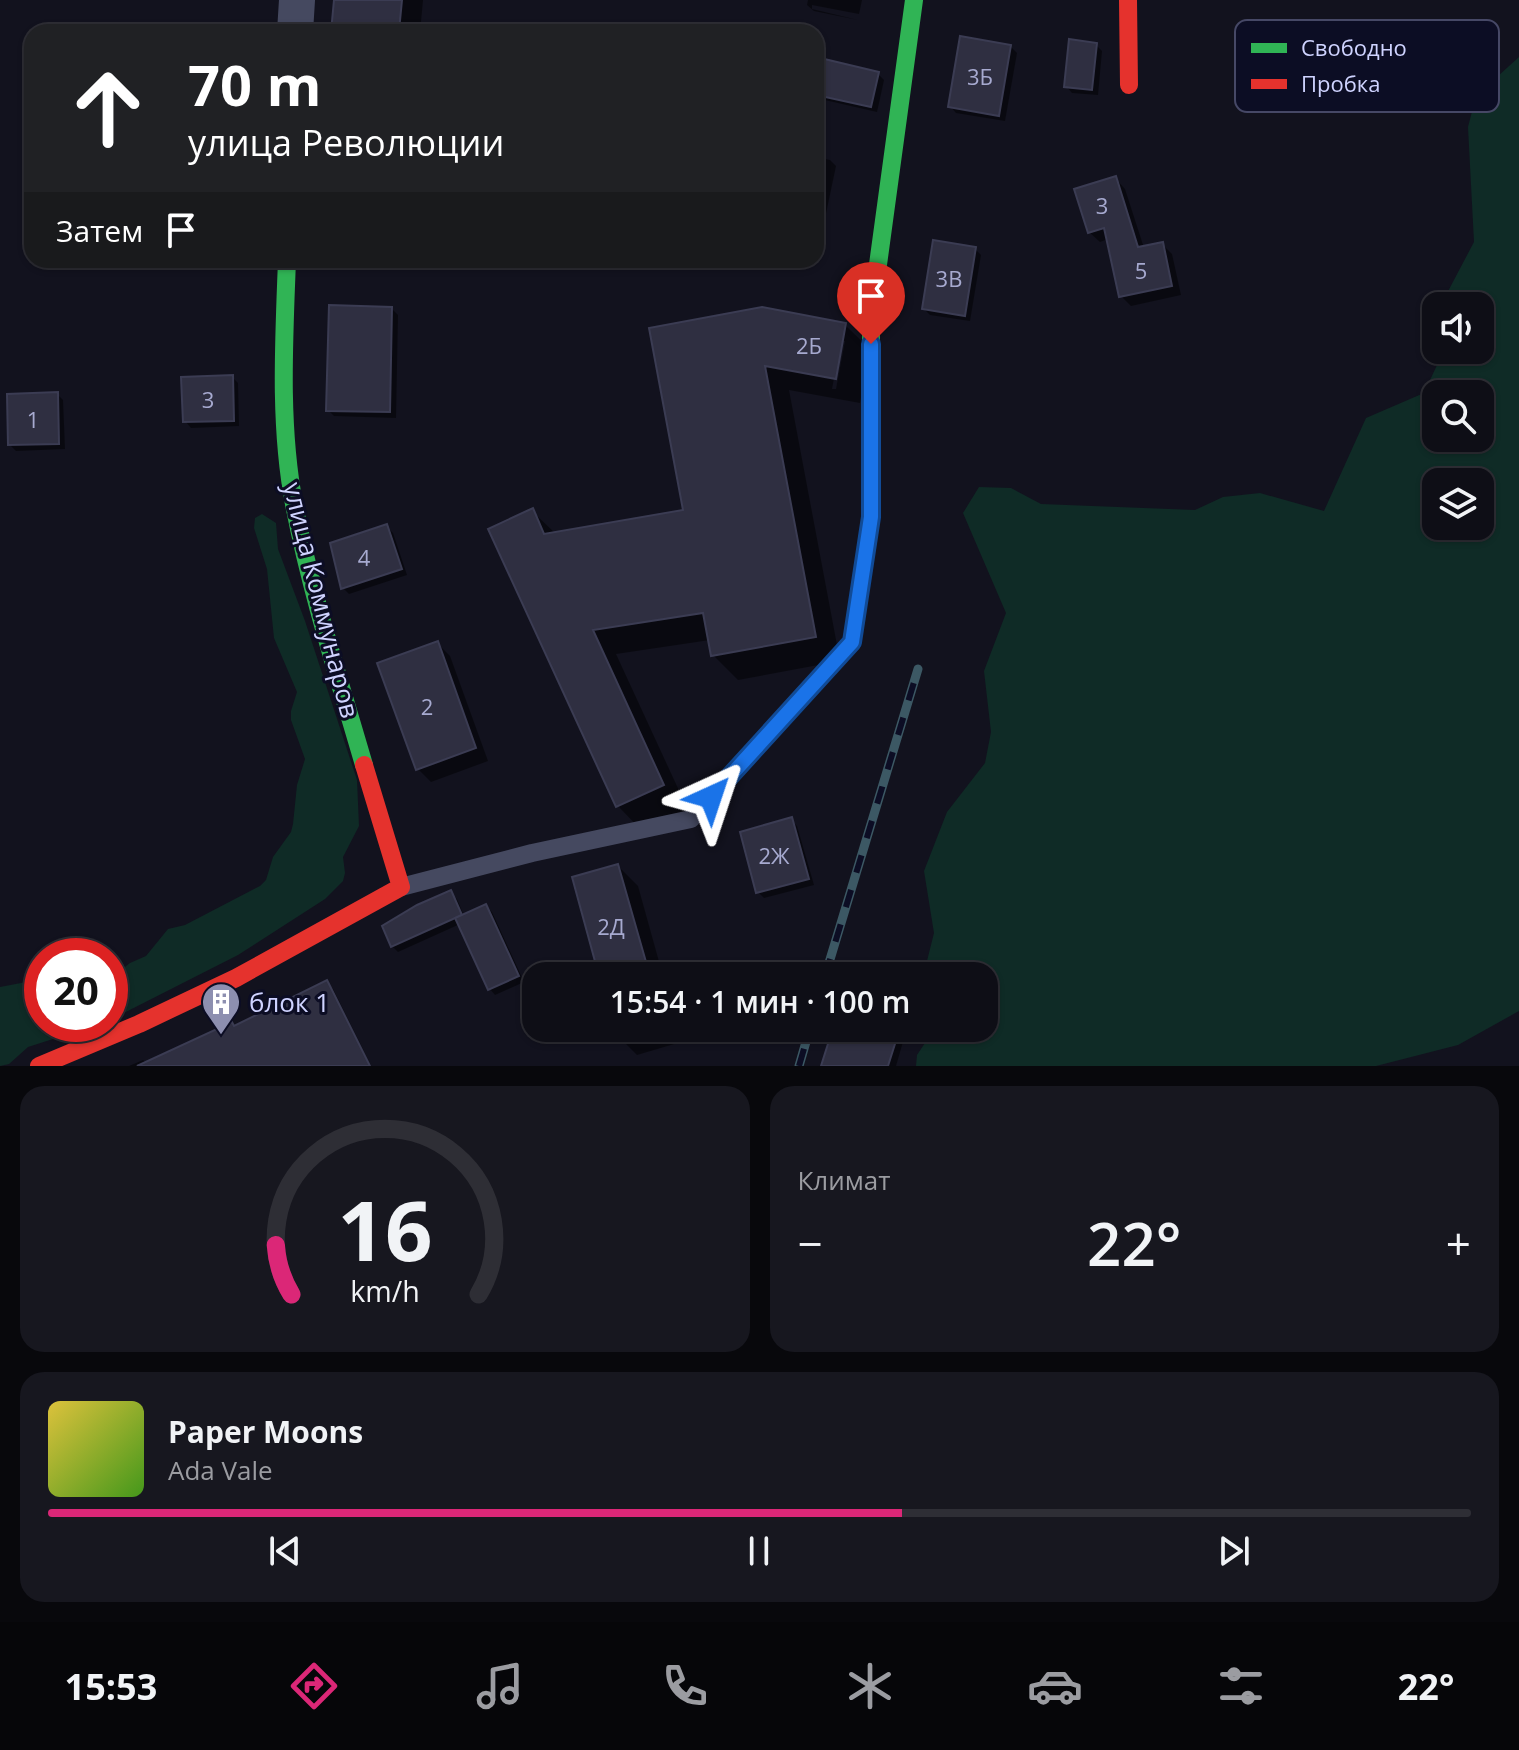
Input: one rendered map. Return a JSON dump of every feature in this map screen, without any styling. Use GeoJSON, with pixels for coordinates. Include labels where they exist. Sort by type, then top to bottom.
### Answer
{"type":"FeatureCollection","features":[{"type":"Feature","properties":{"kind":"street"},"geometry":{"type":"LineString","coordinates":[[296,24],[297,0]]}},
{"type":"Feature","properties":{"kind":"street"},"geometry":{"type":"LineString","coordinates":[[871,517],[871,316],[914,0]]}},
{"type":"Feature","properties":{"kind":"street"},"geometry":{"type":"LineString","coordinates":[[1128,0],[1129,85]]}},
{"type":"Feature","properties":{"kind":"street","name":"улица Коммунаров"},"geometry":{"type":"LineString","coordinates":[[287,268],[282,385],[294,503],[331,654],[401,887]]}},
{"type":"Feature","properties":{"kind":"street"},"geometry":{"type":"LineString","coordinates":[[39,1066],[139,1024],[236,978],[401,887]]}},
{"type":"Feature","properties":{"kind":"lane"},"geometry":{"type":"LineString","coordinates":[[401,887],[532,853],[691,819],[852,642],[871,517]]}},
{"type":"Feature","properties":{"kind":"green space"},"geometry":{"type":"Polygon","coordinates":[[[1519,57],[1519,1011],[1458,1045],[1376,1066],[916,1066],[917,1055],[926,1042],[998,1042],[998,962],[927,962],[934,933],[924,871],[947,812],[985,763],[991,732],[984,671],[1006,613],[963,513],[979,487],[1011,488],[1041,504],[1195,510],[1223,497],[1260,493],[1324,511],[1366,418],[1422,394],[1422,452],[1494,452],[1494,380],[1430,380],[1438,364],[1494,364],[1494,292],[1448,292],[1474,242],[1468,127],[1472,112],[1499,112],[1499,75],[1519,57]]]}},
{"type":"Feature","properties":{"kind":"green space"},"geometry":{"type":"Polygon","coordinates":[[[262,514],[276,523],[278,549],[357,780],[359,826],[343,857],[343,881],[325,899],[238,955],[128,1011],[128,965],[146,956],[168,929],[185,925],[260,886],[266,880],[273,857],[291,832],[297,785],[305,759],[291,720],[297,692],[274,638],[267,569],[254,528],[255,518],[262,514]]]}},
{"type":"Feature","properties":{"kind":"green space"},"geometry":{"type":"Polygon","coordinates":[[[24,982],[24,1042],[44,1042],[28,1047],[9,1064],[0,1066],[0,987],[24,982]]]}},
{"type":"Feature","properties":{"kind":"building"},"geometry":{"type":"Polygon","coordinates":[[[334,0],[402,0],[400,24],[332,24],[334,0]]]}},
{"type":"Feature","properties":{"kind":"building"},"geometry":{"type":"Polygon","coordinates":[[[960,36],[1011,45],[999,116],[948,107],[960,36]]]}},
{"type":"Feature","properties":{"kind":"building"},"geometry":{"type":"Polygon","coordinates":[[[1069,39],[1097,43],[1092,90],[1064,87],[1069,39]]]}},
{"type":"Feature","properties":{"kind":"building"},"geometry":{"type":"Polygon","coordinates":[[[824,59],[879,72],[871,107],[824,97],[824,59]]]}},
{"type":"Feature","properties":{"kind":"building"},"geometry":{"type":"Polygon","coordinates":[[[1116,176],[1138,247],[1163,242],[1172,286],[1119,297],[1104,228],[1088,233],[1074,189],[1116,176]]]}},
{"type":"Feature","properties":{"kind":"building"},"geometry":{"type":"Polygon","coordinates":[[[933,240],[976,247],[965,316],[922,309],[933,240]]]}},
{"type":"Feature","properties":{"kind":"building"},"geometry":{"type":"Polygon","coordinates":[[[329,305],[392,307],[390,412],[326,411],[329,305]]]}},
{"type":"Feature","properties":{"kind":"building"},"geometry":{"type":"Polygon","coordinates":[[[762,307],[846,323],[836,379],[765,366],[816,637],[711,656],[703,613],[593,630],[664,785],[616,807],[488,529],[533,508],[544,534],[683,510],[649,328],[762,307]]]}},
{"type":"Feature","properties":{"kind":"building"},"geometry":{"type":"Polygon","coordinates":[[[233,375],[234,421],[183,422],[181,377],[233,375]]]}},
{"type":"Feature","properties":{"kind":"building"},"geometry":{"type":"Polygon","coordinates":[[[58,392],[59,444],[8,445],[7,394],[58,392]]]}},
{"type":"Feature","properties":{"kind":"building"},"geometry":{"type":"Polygon","coordinates":[[[387,524],[402,569],[341,589],[330,543],[387,524]]]}},
{"type":"Feature","properties":{"kind":"building"},"geometry":{"type":"Polygon","coordinates":[[[438,641],[476,748],[416,770],[377,663],[438,641]]]}},
{"type":"Feature","properties":{"kind":"building"},"geometry":{"type":"Polygon","coordinates":[[[792,817],[809,879],[756,893],[740,832],[792,817]]]}},
{"type":"Feature","properties":{"kind":"building"},"geometry":{"type":"Polygon","coordinates":[[[618,864],[646,962],[595,962],[572,877],[618,864]]]}},
{"type":"Feature","properties":{"kind":"building"},"geometry":{"type":"Polygon","coordinates":[[[451,890],[462,915],[391,947],[382,926],[417,905],[451,890]]]}},
{"type":"Feature","properties":{"kind":"building"},"geometry":{"type":"Polygon","coordinates":[[[486,904],[519,976],[488,990],[455,918],[486,904]]]}},
{"type":"Feature","properties":{"kind":"building"},"geometry":{"type":"Polygon","coordinates":[[[327,980],[370,1066],[137,1066],[232,1022],[234,1026],[327,980]]]}},
{"type":"Feature","properties":{"kind":"building"},"geometry":{"type":"Polygon","coordinates":[[[829,1042],[896,1042],[888,1066],[821,1066],[829,1042]]]}},
{"type":"Feature","properties":{"kind":"railway"},"geometry":{"type":"LineString","coordinates":[[829,962],[918,669]]}},
{"type":"Feature","properties":{"kind":"railway"},"geometry":{"type":"LineString","coordinates":[[799,1066],[806,1042]]}},
{"type":"Feature","properties":{"kind":"traffic: fast"},"geometry":{"type":"LineString","coordinates":[[871,517],[871,316],[914,0]]}},
{"type":"Feature","properties":{"kind":"traffic: fast"},"geometry":{"type":"LineString","coordinates":[[287,268],[284,382],[289,474],[326,636],[364,765]]}},
{"type":"Feature","properties":{"kind":"traffic: jam"},"geometry":{"type":"LineString","coordinates":[[1128,0],[1129,85]]}},
{"type":"Feature","properties":{"kind":"traffic: jam"},"geometry":{"type":"LineString","coordinates":[[39,1066],[139,1024],[236,978],[401,887],[364,765]]}},
{"type":"Feature","properties":{"kind":"place","name":"блок 1"},"geometry":{"type":"Point","coordinates":[221,1036]}},
{"type":"Feature","properties":{"kind":"route"},"geometry":{"type":"LineString","coordinates":[[711,797],[852,642],[871,517],[871,344]]}}]}
